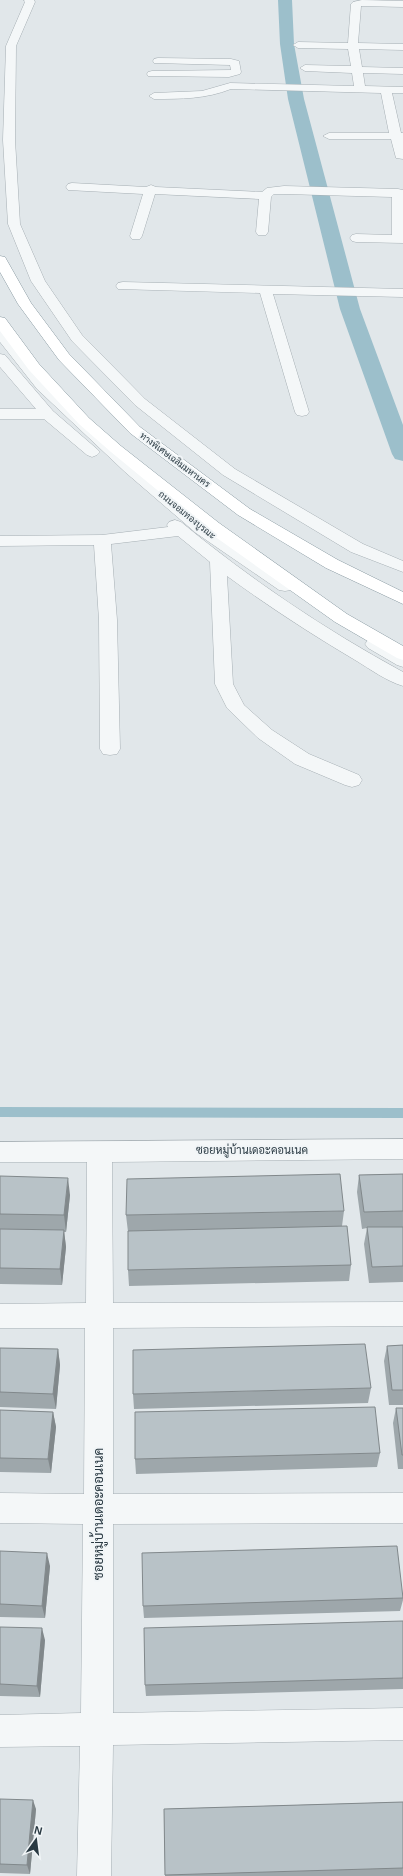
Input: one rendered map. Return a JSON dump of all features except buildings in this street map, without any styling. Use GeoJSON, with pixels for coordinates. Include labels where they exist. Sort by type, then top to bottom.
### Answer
{"type":"FeatureCollection","features":[{"type":"Feature","properties":{"kind":"highway","name":"ทางพิเศษเฉลิมมหานคร"},"geometry":{"type":"LineString","coordinates":[[0,260],[25,304],[64,357],[135,430],[244,512],[332,564],[403,599]]}},
{"type":"Feature","properties":{"kind":"highway"},"geometry":{"type":"LineString","coordinates":[[0,321],[40,373],[84,421],[116,449],[213,527],[270,568],[341,618],[403,654]]}},
{"type":"Feature","properties":{"kind":"street"},"geometry":{"type":"LineString","coordinates":[[29,0],[30,2],[11,46],[9,140],[14,224],[38,281],[77,338],[146,407],[229,472],[356,548],[403,567]]}},
{"type":"Feature","properties":{"kind":"street"},"geometry":{"type":"LineString","coordinates":[[360,88],[353,46],[356,4],[366,1],[403,4]]}},
{"type":"Feature","properties":{"kind":"street"},"geometry":{"type":"LineString","coordinates":[[319,33],[328,88]]}},
{"type":"Feature","properties":{"kind":"street"},"geometry":{"type":"LineString","coordinates":[[298,45],[324,57],[357,69],[403,71]]}},
{"type":"Feature","properties":{"kind":"street"},"geometry":{"type":"LineString","coordinates":[[306,68],[324,57],[353,46],[403,48]]}},
{"type":"Feature","properties":{"kind":"street"},"geometry":{"type":"LineString","coordinates":[[152,74],[229,74],[236,72],[235,63],[158,61]]}},
{"type":"Feature","properties":{"kind":"street"},"geometry":{"type":"LineString","coordinates":[[229,74],[230,86]]}},
{"type":"Feature","properties":{"kind":"street"},"geometry":{"type":"LineString","coordinates":[[154,96],[202,95],[218,92],[230,86],[403,90]]}},
{"type":"Feature","properties":{"kind":"street"},"geometry":{"type":"LineString","coordinates":[[386,89],[400,136],[400,156]]}},
{"type":"Feature","properties":{"kind":"street"},"geometry":{"type":"LineString","coordinates":[[329,136],[400,136]]}},
{"type":"Feature","properties":{"kind":"street"},"geometry":{"type":"LineString","coordinates":[[72,187],[151,189],[265,196]]}},
{"type":"Feature","properties":{"kind":"street"},"geometry":{"type":"LineString","coordinates":[[136,236],[151,189]]}},
{"type":"Feature","properties":{"kind":"street"},"geometry":{"type":"LineString","coordinates":[[262,232],[265,196],[271,190],[401,194],[400,239],[356,238]]}},
{"type":"Feature","properties":{"kind":"street"},"geometry":{"type":"LineString","coordinates":[[123,286],[338,290],[403,293]]}},
{"type":"Feature","properties":{"kind":"street"},"geometry":{"type":"LineString","coordinates":[[265,289],[302,412]]}},
{"type":"Feature","properties":{"kind":"street","name":"ถนนจอมทองบูรณะ"},"geometry":{"type":"LineString","coordinates":[[0,334],[14,349],[42,386],[131,469],[202,529],[347,628],[403,661]]}},
{"type":"Feature","properties":{"kind":"street"},"geometry":{"type":"LineString","coordinates":[[0,358],[48,414],[218,562],[276,604],[403,680]]}},
{"type":"Feature","properties":{"kind":"street"},"geometry":{"type":"LineString","coordinates":[[0,414],[48,414]]}},
{"type":"Feature","properties":{"kind":"street"},"geometry":{"type":"LineString","coordinates":[[0,541],[102,540],[181,530]]}},
{"type":"Feature","properties":{"kind":"street"},"geometry":{"type":"LineString","coordinates":[[102,540],[108,620],[110,749]]}},
{"type":"Feature","properties":{"kind":"street"},"geometry":{"type":"LineString","coordinates":[[218,562],[224,684],[236,708],[265,734],[302,759],[352,780]]}},
{"type":"Feature","properties":{"kind":"street","name":"ซอยหมู่บ้านเดอะคอนเนค"},"geometry":{"type":"LineString","coordinates":[[0,1152],[403,1149]]}},
{"type":"Feature","properties":{"kind":"street","name":"ซอยหมู่บ้านเดอะคอนเนค"},"geometry":{"type":"LineString","coordinates":[[94,1876],[97,1729],[100,1151]]}},
{"type":"Feature","properties":{"kind":"street"},"geometry":{"type":"LineString","coordinates":[[0,1316],[403,1314]]}},
{"type":"Feature","properties":{"kind":"street"},"geometry":{"type":"LineString","coordinates":[[0,1508],[403,1508]]}},
{"type":"Feature","properties":{"kind":"street"},"geometry":{"type":"LineString","coordinates":[[0,1731],[403,1724]]}},
{"type":"Feature","properties":{"kind":"waterway"},"geometry":{"type":"LineString","coordinates":[[285,0],[287,44],[296,99],[350,309],[403,454]]}},
{"type":"Feature","properties":{"kind":"waterway"},"geometry":{"type":"LineString","coordinates":[[0,1112],[403,1113]]}}]}
